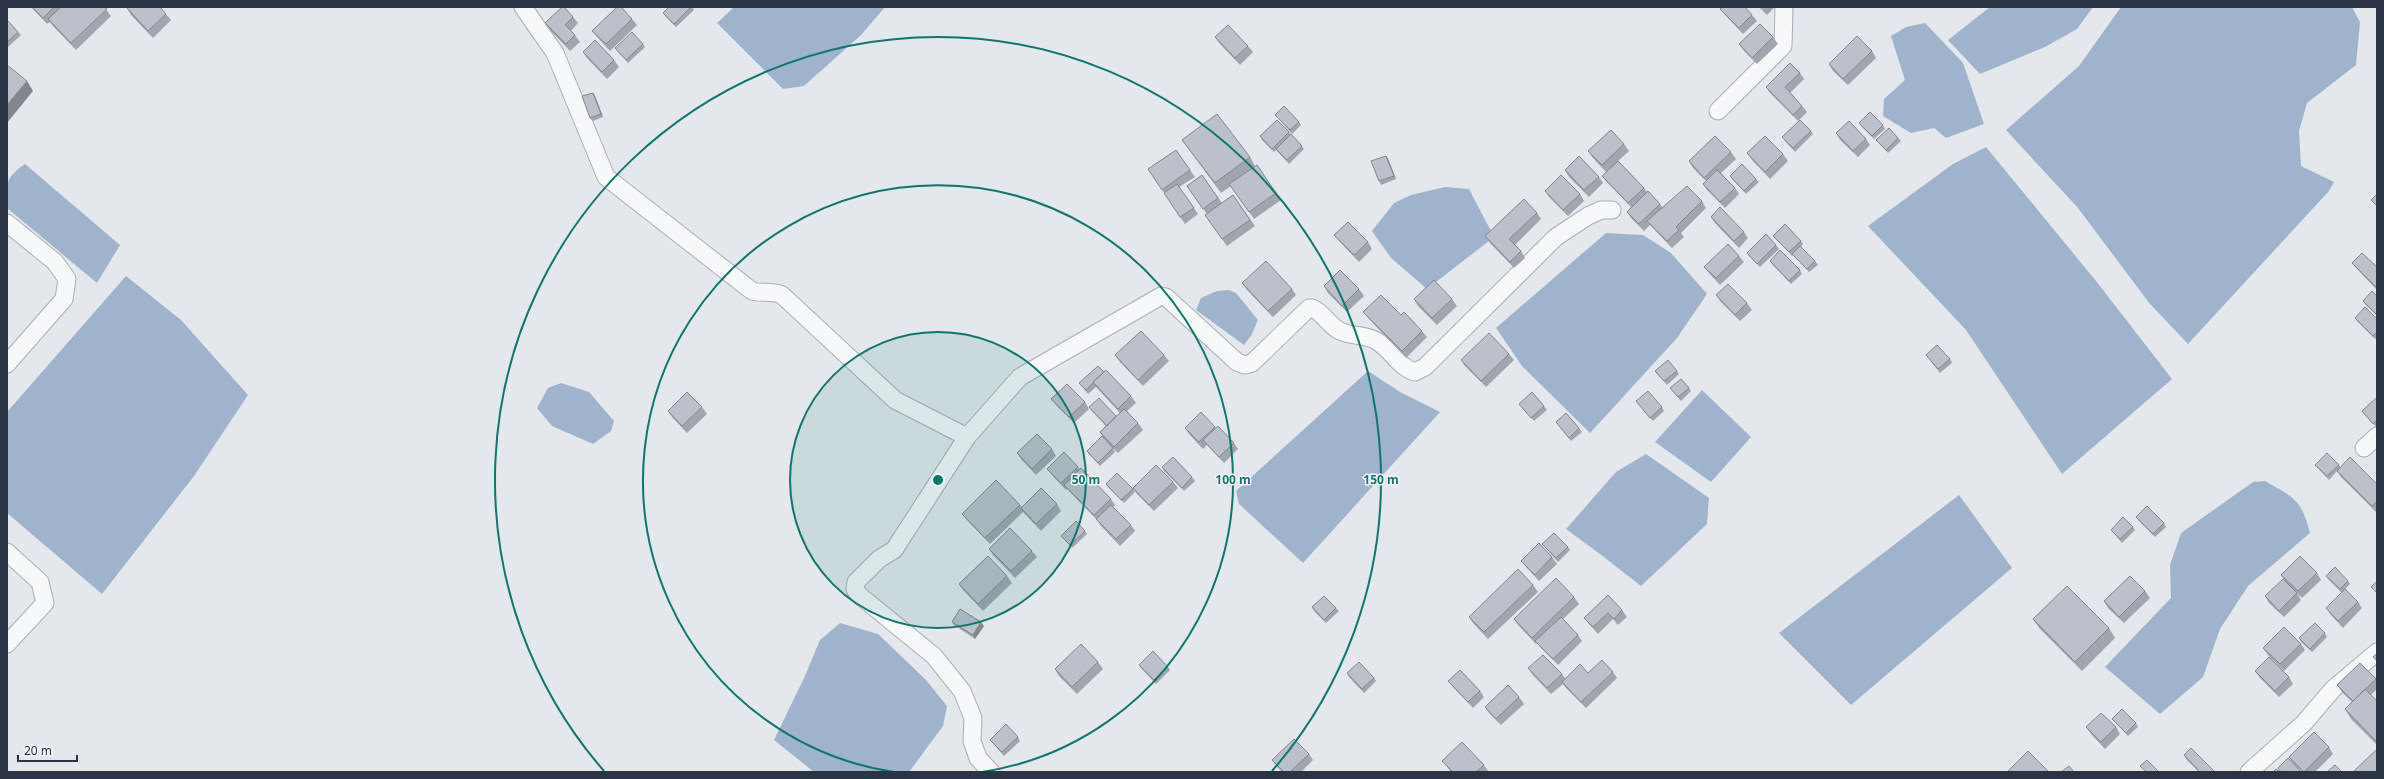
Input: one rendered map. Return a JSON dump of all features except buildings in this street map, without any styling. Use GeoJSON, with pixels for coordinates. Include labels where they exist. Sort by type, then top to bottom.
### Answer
{"type":"FeatureCollection","features":[{"type":"Feature","properties":{"kind":"street"},"geometry":{"type":"LineString","coordinates":[[523,7],[555,53],[606,177],[752,291],[760,293],[775,291],[782,295],[895,400],[967,437]]}},
{"type":"Feature","properties":{"kind":"street"},"geometry":{"type":"LineString","coordinates":[[1718,110],[1783,46],[1784,7]]}},
{"type":"Feature","properties":{"kind":"street"},"geometry":{"type":"LineString","coordinates":[[991,772],[978,758],[972,741],[973,718],[962,691],[934,656],[859,596],[856,589],[856,582],[878,559],[894,550],[912,525],[967,437],[1020,377],[1161,296],[1166,297],[1237,362],[1245,365],[1252,363],[1309,308],[1312,308],[1338,330],[1377,340],[1390,351],[1397,361],[1407,369],[1416,372],[1425,367],[1556,237],[1588,216],[1601,210],[1612,210]]}},
{"type":"Feature","properties":{"kind":"street"},"geometry":{"type":"LineString","coordinates":[[7,223],[55,262],[67,279],[64,299],[7,364]]}},
{"type":"Feature","properties":{"kind":"street"},"geometry":{"type":"LineString","coordinates":[[2364,448],[2377,436]]}},
{"type":"Feature","properties":{"kind":"street"},"geometry":{"type":"LineString","coordinates":[[7,552],[40,582],[44,603],[7,644]]}},
{"type":"Feature","properties":{"kind":"street"},"geometry":{"type":"LineString","coordinates":[[2250,772],[2304,723],[2333,689],[2377,652]]}},
{"type":"Feature","properties":{"kind":"water"},"geometry":{"type":"Polygon","coordinates":[[[734,7],[885,7],[861,35],[804,86],[783,89],[717,23],[734,7]]]}},
{"type":"Feature","properties":{"kind":"water"},"geometry":{"type":"Polygon","coordinates":[[[1990,7],[2093,7],[2077,29],[2045,47],[1980,74],[1948,40],[1990,7]]]}},
{"type":"Feature","properties":{"kind":"water"},"geometry":{"type":"Polygon","coordinates":[[[2121,7],[2352,7],[2360,22],[2356,65],[2307,103],[2299,131],[2301,166],[2334,182],[2329,191],[2188,344],[2150,304],[2078,208],[2006,130],[2079,66],[2121,7]]]}},
{"type":"Feature","properties":{"kind":"water"},"geometry":{"type":"Polygon","coordinates":[[[1925,23],[1963,63],[1984,124],[1946,138],[1934,128],[1911,133],[1883,116],[1884,99],[1905,80],[1891,36],[1906,27],[1925,23]]]}},
{"type":"Feature","properties":{"kind":"water"},"geometry":{"type":"Polygon","coordinates":[[[1986,147],[2096,281],[2172,379],[2062,474],[1966,330],[1868,226],[1953,164],[1986,147]]]}},
{"type":"Feature","properties":{"kind":"water"},"geometry":{"type":"Polygon","coordinates":[[[25,164],[120,245],[97,283],[7,208],[8,182],[13,174],[25,164]]]}},
{"type":"Feature","properties":{"kind":"water"},"geometry":{"type":"Polygon","coordinates":[[[1445,187],[1469,189],[1494,237],[1427,289],[1391,258],[1372,231],[1394,203],[1411,195],[1445,187]]]}},
{"type":"Feature","properties":{"kind":"water"},"geometry":{"type":"Polygon","coordinates":[[[1606,233],[1643,235],[1671,253],[1707,294],[1677,338],[1590,433],[1522,366],[1496,328],[1606,233]]]}},
{"type":"Feature","properties":{"kind":"water"},"geometry":{"type":"Polygon","coordinates":[[[126,276],[181,320],[248,395],[194,476],[102,594],[7,513],[7,412],[126,276]]]}},
{"type":"Feature","properties":{"kind":"water"},"geometry":{"type":"Polygon","coordinates":[[[1229,290],[1236,293],[1258,320],[1251,336],[1244,345],[1196,310],[1201,298],[1217,291],[1229,290]]]}},
{"type":"Feature","properties":{"kind":"water"},"geometry":{"type":"Polygon","coordinates":[[[1368,371],[1400,392],[1440,412],[1303,563],[1239,504],[1236,491],[1368,371]]]}},
{"type":"Feature","properties":{"kind":"water"},"geometry":{"type":"Polygon","coordinates":[[[561,383],[589,392],[614,421],[611,431],[593,444],[552,426],[537,408],[548,388],[561,383]]]}},
{"type":"Feature","properties":{"kind":"water"},"geometry":{"type":"Polygon","coordinates":[[[1702,390],[1751,437],[1711,482],[1655,442],[1702,390]]]}},
{"type":"Feature","properties":{"kind":"water"},"geometry":{"type":"Polygon","coordinates":[[[1646,454],[1709,498],[1707,524],[1641,586],[1566,529],[1616,472],[1646,454]]]}},
{"type":"Feature","properties":{"kind":"water"},"geometry":{"type":"Polygon","coordinates":[[[2265,481],[2290,496],[2300,506],[2310,533],[2248,586],[2220,629],[2203,677],[2160,714],[2105,667],[2171,598],[2170,565],[2181,533],[2253,482],[2265,481]]]}},
{"type":"Feature","properties":{"kind":"water"},"geometry":{"type":"Polygon","coordinates":[[[1959,495],[2012,568],[1851,705],[1779,633],[1959,495]]]}},
{"type":"Feature","properties":{"kind":"water"},"geometry":{"type":"Polygon","coordinates":[[[840,623],[878,634],[926,680],[947,706],[943,726],[909,772],[814,772],[774,740],[805,676],[820,640],[840,623]]]}}]}
